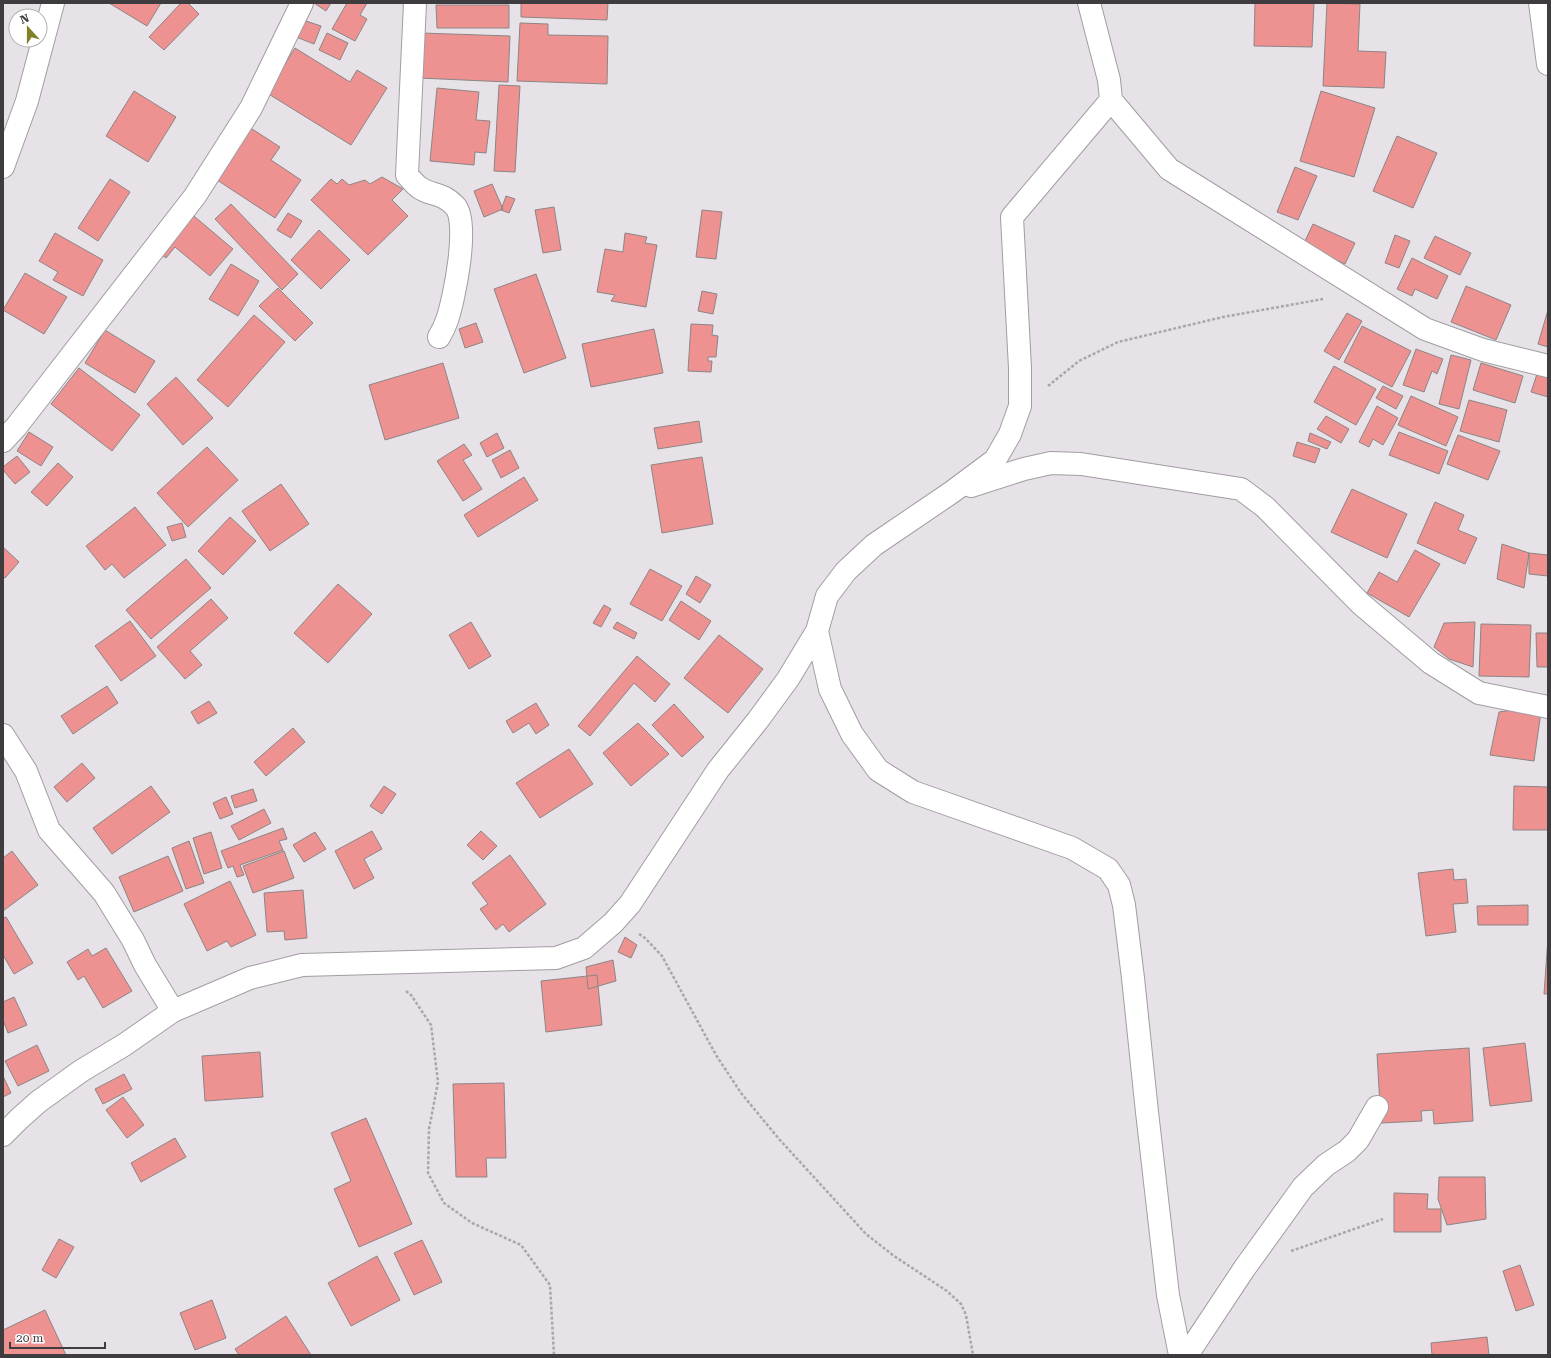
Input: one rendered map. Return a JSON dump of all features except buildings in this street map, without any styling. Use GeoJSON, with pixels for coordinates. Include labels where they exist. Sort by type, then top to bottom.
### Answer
{"type":"FeatureCollection","features":[{"type":"Feature","properties":{"kind":"street"},"geometry":{"type":"LineString","coordinates":[[3,167],[27,101],[53,3]]}},
{"type":"Feature","properties":{"kind":"street"},"geometry":{"type":"LineString","coordinates":[[3,441],[16,427],[195,196],[252,108],[302,3]]}},
{"type":"Feature","properties":{"kind":"street"},"geometry":{"type":"LineString","coordinates":[[416,3],[407,175],[420,188],[446,197],[456,207],[461,226],[462,241],[457,274],[447,321],[439,337]]}},
{"type":"Feature","properties":{"kind":"street"},"geometry":{"type":"LineString","coordinates":[[1089,3],[1109,80],[1111,100],[1169,169],[1425,329],[1483,350],[1548,366]]}},
{"type":"Feature","properties":{"kind":"street"},"geometry":{"type":"LineString","coordinates":[[1540,3],[1548,64]]}},
{"type":"Feature","properties":{"kind":"street"},"geometry":{"type":"LineString","coordinates":[[3,1135],[19,1118],[38,1102],[81,1071],[124,1045],[173,1011],[250,978],[302,965],[556,958],[584,948],[613,924],[630,904],[718,770],[758,720],[788,679],[817,632],[827,596],[846,571],[874,545],[952,492],[995,460],[1010,434],[1020,406],[1020,368],[1012,217],[1111,100]]}},
{"type":"Feature","properties":{"kind":"street"},"geometry":{"type":"LineString","coordinates":[[952,492],[1024,469],[1051,463],[1081,464],[1241,489],[1265,507],[1361,604],[1431,663],[1479,693],[1548,708]]}},
{"type":"Feature","properties":{"kind":"street"},"geometry":{"type":"LineString","coordinates":[[817,632],[830,689],[852,734],[878,770],[913,792],[1072,848],[1108,869],[1119,885],[1124,905],[1133,978],[1168,1295],[1182,1354]]}},
{"type":"Feature","properties":{"kind":"street"},"geometry":{"type":"LineString","coordinates":[[3,735],[26,771],[48,830],[104,893],[133,940],[145,965],[173,1011]]}},
{"type":"Feature","properties":{"kind":"street"},"geometry":{"type":"LineString","coordinates":[[1182,1354],[1304,1187],[1314,1175],[1347,1151],[1358,1140],[1377,1108]]}},
{"type":"Feature","properties":{"kind":"path"},"geometry":{"type":"LineString","coordinates":[[1020,406],[1057,380],[1079,361],[1118,342],[1224,317],[1366,292]]}},
{"type":"Feature","properties":{"kind":"path"},"geometry":{"type":"LineString","coordinates":[[613,924],[634,931],[645,938],[662,956],[716,1055],[740,1093],[816,1180],[866,1234],[894,1256],[947,1291],[961,1304],[966,1315],[973,1355]]}},
{"type":"Feature","properties":{"kind":"path"},"geometry":{"type":"LineString","coordinates":[[405,990],[411,995],[431,1025],[438,1082],[429,1129],[428,1173],[444,1203],[472,1223],[521,1245],[550,1285],[554,1355]]}},
{"type":"Feature","properties":{"kind":"path"},"geometry":{"type":"LineString","coordinates":[[1288,1253],[1383,1219]]}}]}
